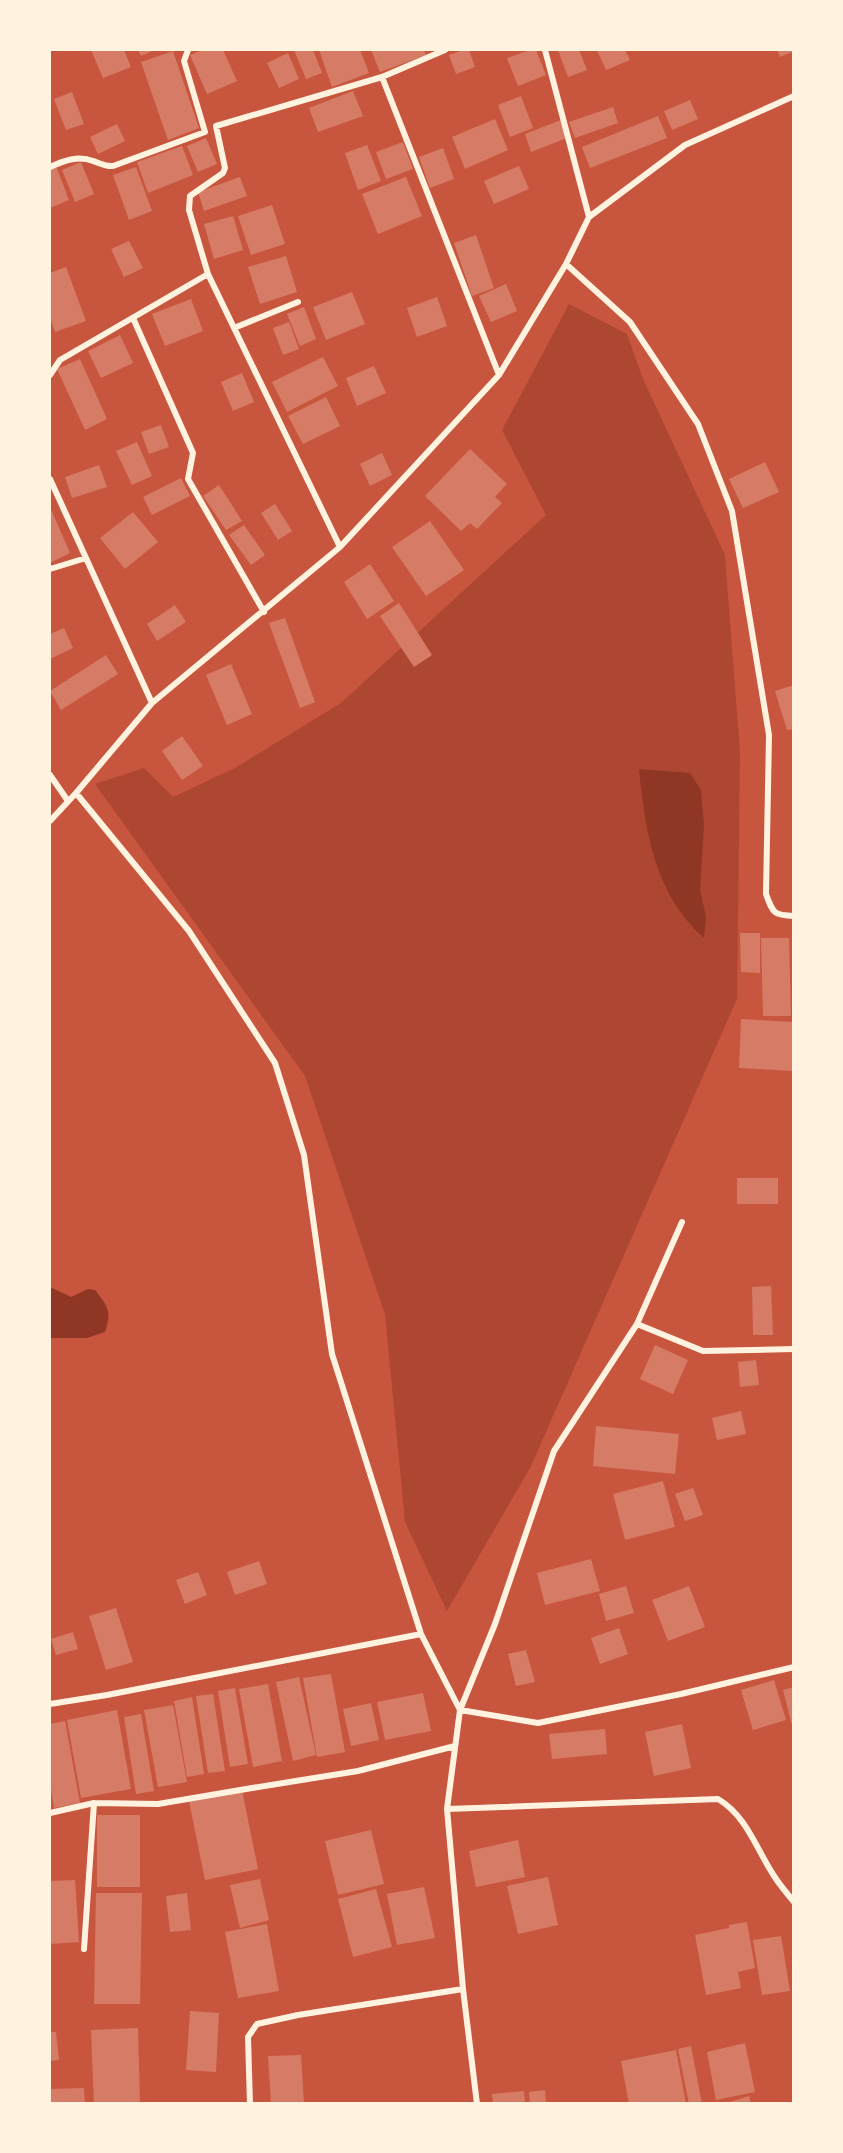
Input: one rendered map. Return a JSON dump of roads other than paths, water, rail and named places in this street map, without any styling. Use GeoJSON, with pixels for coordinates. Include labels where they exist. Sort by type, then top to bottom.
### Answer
{"type":"FeatureCollection","features":[{"type":"Feature","properties":{"kind":"street"},"geometry":{"type":"LineString","coordinates":[[188,50],[184,61],[205,132]]}},
{"type":"Feature","properties":{"kind":"street"},"geometry":{"type":"LineString","coordinates":[[50,167],[67,159],[90,159],[113,166],[216,126],[382,77],[445,50]]}},
{"type":"Feature","properties":{"kind":"street"},"geometry":{"type":"LineString","coordinates":[[545,50],[589,217]]}},
{"type":"Feature","properties":{"kind":"street"},"geometry":{"type":"LineString","coordinates":[[382,77],[499,375]]}},
{"type":"Feature","properties":{"kind":"street"},"geometry":{"type":"LineString","coordinates":[[50,821],[152,703],[340,547],[499,375],[566,264],[589,217],[685,145],[794,96]]}},
{"type":"Feature","properties":{"kind":"street"},"geometry":{"type":"LineString","coordinates":[[216,126],[225,168],[223,173],[190,196],[189,210],[208,274],[340,547]]}},
{"type":"Feature","properties":{"kind":"street"},"geometry":{"type":"LineString","coordinates":[[566,264],[630,322],[698,424],[732,511],[769,735],[766,894],[771,910],[778,915],[794,916]]}},
{"type":"Feature","properties":{"kind":"street"},"geometry":{"type":"LineString","coordinates":[[50,375],[60,360],[208,274]]}},
{"type":"Feature","properties":{"kind":"street"},"geometry":{"type":"LineString","coordinates":[[234,328],[298,302]]}},
{"type":"Feature","properties":{"kind":"street"},"geometry":{"type":"LineString","coordinates":[[133,318],[193,453],[188,479],[264,612]]}},
{"type":"Feature","properties":{"kind":"street"},"geometry":{"type":"LineString","coordinates":[[50,480],[152,703]]}},
{"type":"Feature","properties":{"kind":"street"},"geometry":{"type":"LineString","coordinates":[[50,569],[86,558]]}},
{"type":"Feature","properties":{"kind":"street"},"geometry":{"type":"LineString","coordinates":[[50,776],[68,801]]}},
{"type":"Feature","properties":{"kind":"street"},"geometry":{"type":"LineString","coordinates":[[76,793],[189,931],[275,1063],[304,1155],[332,1354],[421,1634],[460,1710]]}},
{"type":"Feature","properties":{"kind":"street"},"geometry":{"type":"LineString","coordinates":[[477,2103],[463,1989],[447,1809],[460,1710],[495,1624],[554,1451],[637,1324],[682,1222]]}},
{"type":"Feature","properties":{"kind":"street"},"geometry":{"type":"LineString","coordinates":[[637,1324],[703,1351],[794,1349]]}},
{"type":"Feature","properties":{"kind":"street"},"geometry":{"type":"LineString","coordinates":[[50,1704],[421,1634]]}},
{"type":"Feature","properties":{"kind":"street"},"geometry":{"type":"LineString","coordinates":[[460,1710],[538,1723],[681,1694],[794,1667]]}},
{"type":"Feature","properties":{"kind":"street"},"geometry":{"type":"LineString","coordinates":[[50,1813],[94,1803],[158,1804],[358,1771],[455,1746]]}},
{"type":"Feature","properties":{"kind":"street"},"geometry":{"type":"LineString","coordinates":[[447,1809],[718,1799],[728,1804],[746,1825],[772,1873],[794,1902]]}},
{"type":"Feature","properties":{"kind":"street"},"geometry":{"type":"LineString","coordinates":[[84,1949],[94,1803]]}},
{"type":"Feature","properties":{"kind":"street"},"geometry":{"type":"LineString","coordinates":[[250,2103],[248,2037],[257,2024],[298,2014],[463,1989]]}}]}
